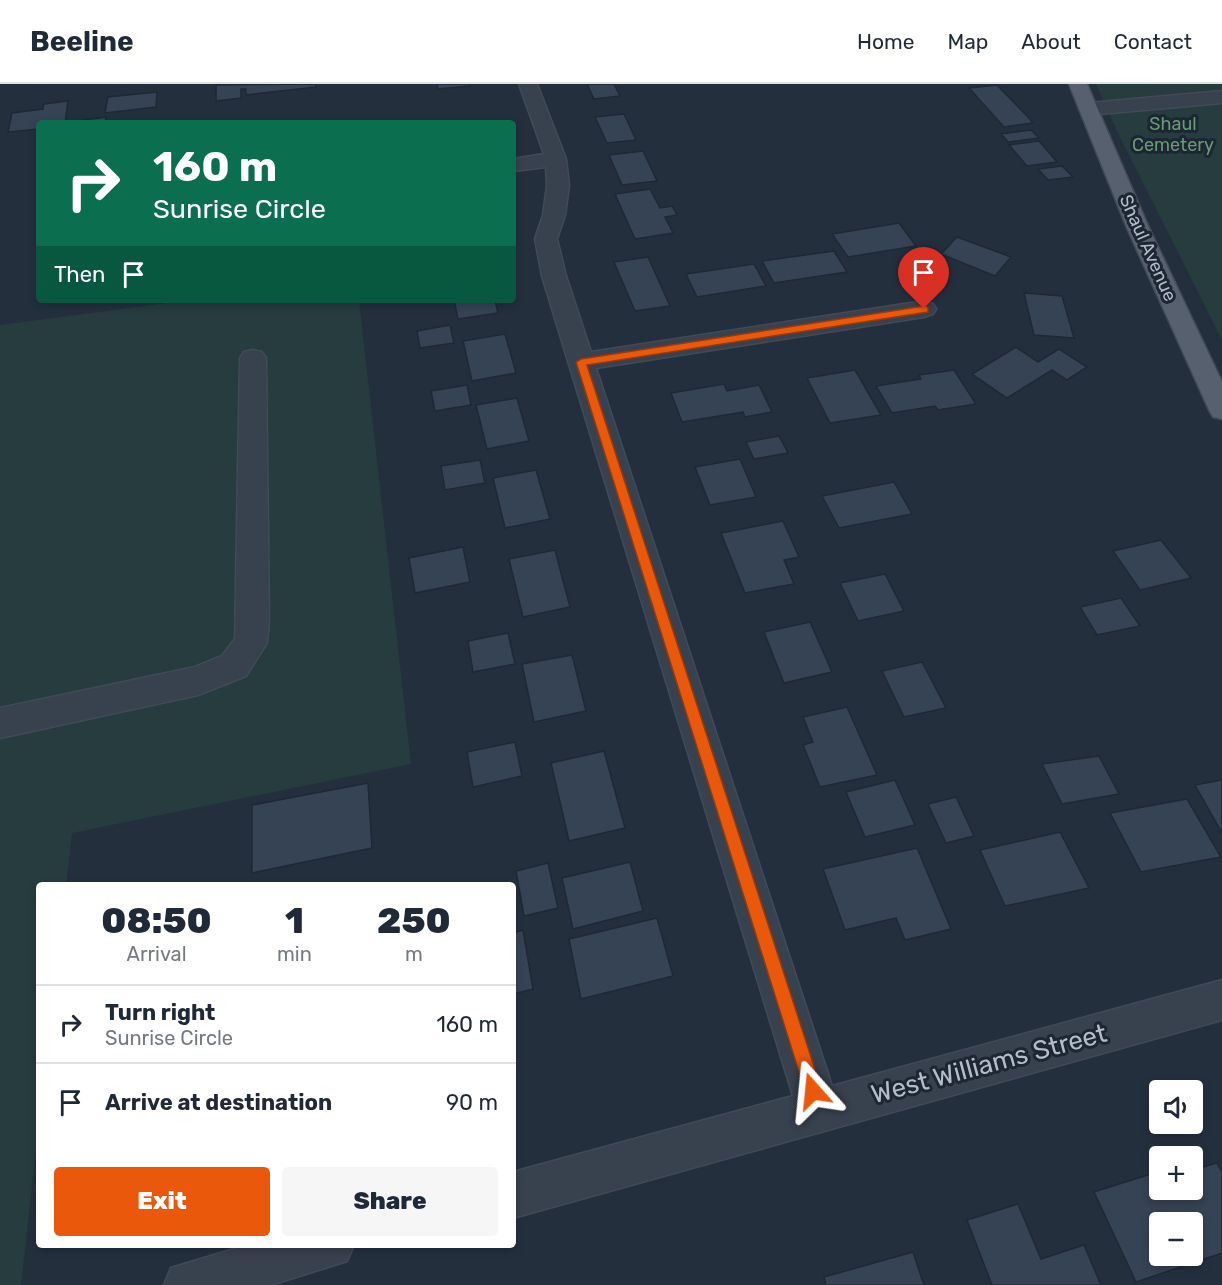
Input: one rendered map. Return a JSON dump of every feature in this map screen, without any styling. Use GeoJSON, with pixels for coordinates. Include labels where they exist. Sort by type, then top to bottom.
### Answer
{"type":"FeatureCollection","features":[{"type":"Feature","properties":{"kind":"main road","name":"Shaul Avenue"},"geometry":{"type":"LineString","coordinates":[[1078,84],[1138,228],[1222,410]]}},
{"type":"Feature","properties":{"kind":"street"},"geometry":{"type":"LineString","coordinates":[[528,84],[556,159],[558,186],[554,215],[546,239],[554,276],[819,1110]]}},
{"type":"Feature","properties":{"kind":"street"},"geometry":{"type":"LineString","coordinates":[[1089,109],[1222,96]]}},
{"type":"Feature","properties":{"kind":"street"},"geometry":{"type":"LineString","coordinates":[[516,165],[556,159]]}},
{"type":"Feature","properties":{"kind":"street"},"geometry":{"type":"LineString","coordinates":[[581,362],[924,309]]}},
{"type":"Feature","properties":{"kind":"street"},"geometry":{"type":"LineString","coordinates":[[0,723],[198,681],[234,666],[251,643],[254,620],[253,358]]}},
{"type":"Feature","properties":{"kind":"street","name":"West Williams Street"},"geometry":{"type":"LineString","coordinates":[[516,1194],[1222,1000]]}},
{"type":"Feature","properties":{"kind":"street"},"geometry":{"type":"LineString","coordinates":[[188,1285],[320,1248]]}},
{"type":"Feature","properties":{"kind":"green space","name":"Shaul Cemetery"},"geometry":{"type":"Polygon","coordinates":[[[1096,84],[1222,84],[1222,340],[1117,131],[1096,84]]]}},
{"type":"Feature","properties":{"kind":"green space"},"geometry":{"type":"Polygon","coordinates":[[[167,303],[359,303],[411,764],[72,833],[66,882],[36,882],[36,1152],[21,1285],[0,1285],[0,325],[167,303]]]}},
{"type":"Feature","properties":{"kind":"building"},"geometry":{"type":"Polygon","coordinates":[[[316,84],[316,87],[246,95],[246,89],[241,89],[241,98],[216,101],[216,85],[316,84]]]}},
{"type":"Feature","properties":{"kind":"building"},"geometry":{"type":"Polygon","coordinates":[[[437,84],[470,84],[470,86],[438,89],[437,84]]]}},
{"type":"Feature","properties":{"kind":"building"},"geometry":{"type":"Polygon","coordinates":[[[587,84],[614,84],[620,96],[594,99],[587,84]]]}},
{"type":"Feature","properties":{"kind":"building"},"geometry":{"type":"Polygon","coordinates":[[[997,85],[1033,123],[1004,127],[969,88],[997,85]]]}},
{"type":"Feature","properties":{"kind":"building"},"geometry":{"type":"Polygon","coordinates":[[[157,92],[156,107],[105,113],[108,97],[157,92]]]}},
{"type":"Feature","properties":{"kind":"building"},"geometry":{"type":"Polygon","coordinates":[[[68,101],[65,120],[36,120],[36,129],[8,132],[12,113],[43,109],[44,104],[68,101]]]}},
{"type":"Feature","properties":{"kind":"building"},"geometry":{"type":"Polygon","coordinates":[[[624,114],[636,140],[607,143],[595,117],[624,114]]]}},
{"type":"Feature","properties":{"kind":"building"},"geometry":{"type":"Polygon","coordinates":[[[106,117],[106,120],[83,120],[106,117]]]}},
{"type":"Feature","properties":{"kind":"building"},"geometry":{"type":"Polygon","coordinates":[[[1031,130],[1039,138],[1008,142],[1001,134],[1031,130]]]}},
{"type":"Feature","properties":{"kind":"building"},"geometry":{"type":"Polygon","coordinates":[[[1039,141],[1057,162],[1027,166],[1009,145],[1039,141]]]}},
{"type":"Feature","properties":{"kind":"building"},"geometry":{"type":"Polygon","coordinates":[[[643,151],[657,181],[622,185],[609,155],[643,151]]]}},
{"type":"Feature","properties":{"kind":"building"},"geometry":{"type":"Polygon","coordinates":[[[1062,166],[1073,177],[1048,180],[1038,169],[1062,166]]]}},
{"type":"Feature","properties":{"kind":"building"},"geometry":{"type":"Polygon","coordinates":[[[650,189],[660,208],[672,206],[677,215],[665,217],[673,233],[635,239],[615,194],[650,189]]]}},
{"type":"Feature","properties":{"kind":"building"},"geometry":{"type":"Polygon","coordinates":[[[899,223],[916,246],[848,257],[832,234],[899,223]]]}},
{"type":"Feature","properties":{"kind":"building"},"geometry":{"type":"Polygon","coordinates":[[[957,237],[1011,257],[995,276],[941,254],[957,237]]]}},
{"type":"Feature","properties":{"kind":"building"},"geometry":{"type":"Polygon","coordinates":[[[834,251],[847,272],[774,283],[762,261],[834,251]]]}},
{"type":"Feature","properties":{"kind":"building"},"geometry":{"type":"Polygon","coordinates":[[[648,257],[670,306],[635,311],[614,262],[648,257]]]}},
{"type":"Feature","properties":{"kind":"building"},"geometry":{"type":"Polygon","coordinates":[[[754,264],[766,286],[697,297],[686,274],[754,264]]]}},
{"type":"Feature","properties":{"kind":"building"},"geometry":{"type":"Polygon","coordinates":[[[1024,293],[1062,296],[1074,338],[1034,335],[1024,293]]]}},
{"type":"Feature","properties":{"kind":"building"},"geometry":{"type":"Polygon","coordinates":[[[455,303],[496,303],[498,313],[458,319],[455,303]]]}},
{"type":"Feature","properties":{"kind":"building"},"geometry":{"type":"Polygon","coordinates":[[[450,325],[454,343],[420,348],[417,331],[450,325]]]}},
{"type":"Feature","properties":{"kind":"building"},"geometry":{"type":"Polygon","coordinates":[[[505,334],[516,373],[472,381],[463,341],[505,334]]]}},
{"type":"Feature","properties":{"kind":"building"},"geometry":{"type":"Polygon","coordinates":[[[1016,347],[1038,362],[1059,349],[1087,367],[1067,380],[1052,370],[1007,398],[972,374],[1016,347]]]}},
{"type":"Feature","properties":{"kind":"building"},"geometry":{"type":"Polygon","coordinates":[[[855,370],[881,415],[830,423],[807,378],[855,370]]]}},
{"type":"Feature","properties":{"kind":"building"},"geometry":{"type":"Polygon","coordinates":[[[954,370],[976,404],[938,410],[935,406],[892,413],[876,386],[921,379],[919,375],[954,370]]]}},
{"type":"Feature","properties":{"kind":"building"},"geometry":{"type":"Polygon","coordinates":[[[724,384],[727,391],[759,385],[772,412],[745,417],[743,412],[682,422],[671,393],[724,384]]]}},
{"type":"Feature","properties":{"kind":"building"},"geometry":{"type":"Polygon","coordinates":[[[467,385],[471,405],[435,411],[431,391],[467,385]]]}},
{"type":"Feature","properties":{"kind":"building"},"geometry":{"type":"Polygon","coordinates":[[[517,398],[529,441],[487,449],[476,405],[517,398]]]}},
{"type":"Feature","properties":{"kind":"building"},"geometry":{"type":"Polygon","coordinates":[[[779,436],[788,453],[754,459],[746,442],[779,436]]]}},
{"type":"Feature","properties":{"kind":"building"},"geometry":{"type":"Polygon","coordinates":[[[740,459],[756,497],[710,505],[695,467],[740,459]]]}},
{"type":"Feature","properties":{"kind":"building"},"geometry":{"type":"Polygon","coordinates":[[[480,460],[485,483],[445,490],[441,466],[480,460]]]}},
{"type":"Feature","properties":{"kind":"building"},"geometry":{"type":"Polygon","coordinates":[[[536,470],[550,519],[505,528],[493,478],[536,470]]]}},
{"type":"Feature","properties":{"kind":"building"},"geometry":{"type":"Polygon","coordinates":[[[894,482],[912,514],[839,528],[822,496],[894,482]]]}},
{"type":"Feature","properties":{"kind":"building"},"geometry":{"type":"Polygon","coordinates":[[[783,521],[799,557],[784,560],[794,584],[745,593],[721,533],[783,521]]]}},
{"type":"Feature","properties":{"kind":"building"},"geometry":{"type":"Polygon","coordinates":[[[1161,540],[1191,578],[1140,590],[1113,551],[1161,540]]]}},
{"type":"Feature","properties":{"kind":"building"},"geometry":{"type":"Polygon","coordinates":[[[463,547],[470,582],[415,593],[409,558],[463,547]]]}},
{"type":"Feature","properties":{"kind":"building"},"geometry":{"type":"Polygon","coordinates":[[[555,550],[570,607],[523,617],[509,559],[555,550]]]}},
{"type":"Feature","properties":{"kind":"building"},"geometry":{"type":"Polygon","coordinates":[[[885,574],[904,611],[858,621],[840,583],[885,574]]]}},
{"type":"Feature","properties":{"kind":"building"},"geometry":{"type":"Polygon","coordinates":[[[1121,598],[1140,626],[1097,635],[1080,607],[1121,598]]]}},
{"type":"Feature","properties":{"kind":"building"},"geometry":{"type":"Polygon","coordinates":[[[810,622],[832,672],[784,683],[764,632],[810,622]]]}},
{"type":"Feature","properties":{"kind":"building"},"geometry":{"type":"Polygon","coordinates":[[[508,633],[515,664],[473,672],[468,641],[508,633]]]}},
{"type":"Feature","properties":{"kind":"building"},"geometry":{"type":"Polygon","coordinates":[[[572,655],[586,711],[534,722],[522,664],[572,655]]]}},
{"type":"Feature","properties":{"kind":"building"},"geometry":{"type":"Polygon","coordinates":[[[922,662],[946,708],[904,717],[882,671],[922,662]]]}},
{"type":"Feature","properties":{"kind":"building"},"geometry":{"type":"Polygon","coordinates":[[[847,707],[877,775],[820,787],[803,745],[813,742],[803,717],[847,707]]]}},
{"type":"Feature","properties":{"kind":"building"},"geometry":{"type":"Polygon","coordinates":[[[515,742],[522,776],[473,787],[467,752],[515,742]]]}},
{"type":"Feature","properties":{"kind":"building"},"geometry":{"type":"Polygon","coordinates":[[[604,751],[625,828],[569,841],[551,763],[604,751]]]}},
{"type":"Feature","properties":{"kind":"building"},"geometry":{"type":"Polygon","coordinates":[[[1099,756],[1119,794],[1062,804],[1042,764],[1099,756]]]}},
{"type":"Feature","properties":{"kind":"building"},"geometry":{"type":"Polygon","coordinates":[[[895,780],[915,825],[865,837],[846,792],[895,780]]]}},
{"type":"Feature","properties":{"kind":"building"},"geometry":{"type":"Polygon","coordinates":[[[1222,780],[1222,833],[1195,785],[1222,780]]]}},
{"type":"Feature","properties":{"kind":"building"},"geometry":{"type":"Polygon","coordinates":[[[368,783],[372,848],[252,873],[252,805],[368,783]]]}},
{"type":"Feature","properties":{"kind":"building"},"geometry":{"type":"Polygon","coordinates":[[[956,797],[974,836],[946,843],[928,804],[956,797]]]}},
{"type":"Feature","properties":{"kind":"building"},"geometry":{"type":"Polygon","coordinates":[[[1187,799],[1221,857],[1141,872],[1110,813],[1187,799]]]}},
{"type":"Feature","properties":{"kind":"building"},"geometry":{"type":"Polygon","coordinates":[[[1060,832],[1089,888],[1005,906],[980,850],[1060,832]]]}},
{"type":"Feature","properties":{"kind":"building"},"geometry":{"type":"Polygon","coordinates":[[[917,848],[951,929],[905,940],[896,918],[845,930],[823,869],[917,848]]]}},
{"type":"Feature","properties":{"kind":"building"},"geometry":{"type":"Polygon","coordinates":[[[630,862],[643,911],[573,929],[562,878],[630,862]]]}},
{"type":"Feature","properties":{"kind":"building"},"geometry":{"type":"Polygon","coordinates":[[[548,863],[558,908],[524,916],[516,871],[548,863]]]}},
{"type":"Feature","properties":{"kind":"building"},"geometry":{"type":"Polygon","coordinates":[[[657,918],[673,976],[581,999],[569,939],[657,918]]]}},
{"type":"Feature","properties":{"kind":"building"},"geometry":{"type":"Polygon","coordinates":[[[523,930],[533,989],[516,993],[516,932],[523,930]]]}},
{"type":"Feature","properties":{"kind":"building"},"geometry":{"type":"Polygon","coordinates":[[[1217,1163],[1222,1173],[1222,1253],[1203,1259],[1203,1212],[1149,1212],[1149,1266],[1183,1266],[1136,1282],[1094,1192],[1149,1174],[1149,1200],[1203,1200],[1203,1167],[1217,1163]]]}},
{"type":"Feature","properties":{"kind":"building"},"geometry":{"type":"Polygon","coordinates":[[[1018,1204],[1041,1259],[1084,1245],[1101,1285],[992,1285],[967,1220],[1018,1204]]]}},
{"type":"Feature","properties":{"kind":"building"},"geometry":{"type":"Polygon","coordinates":[[[913,1252],[924,1285],[826,1285],[824,1277],[913,1252]]]}},
{"type":"Feature","properties":{"kind":"route"},"geometry":{"type":"LineString","coordinates":[[813,1091],[581,362],[924,309]]}}]}
